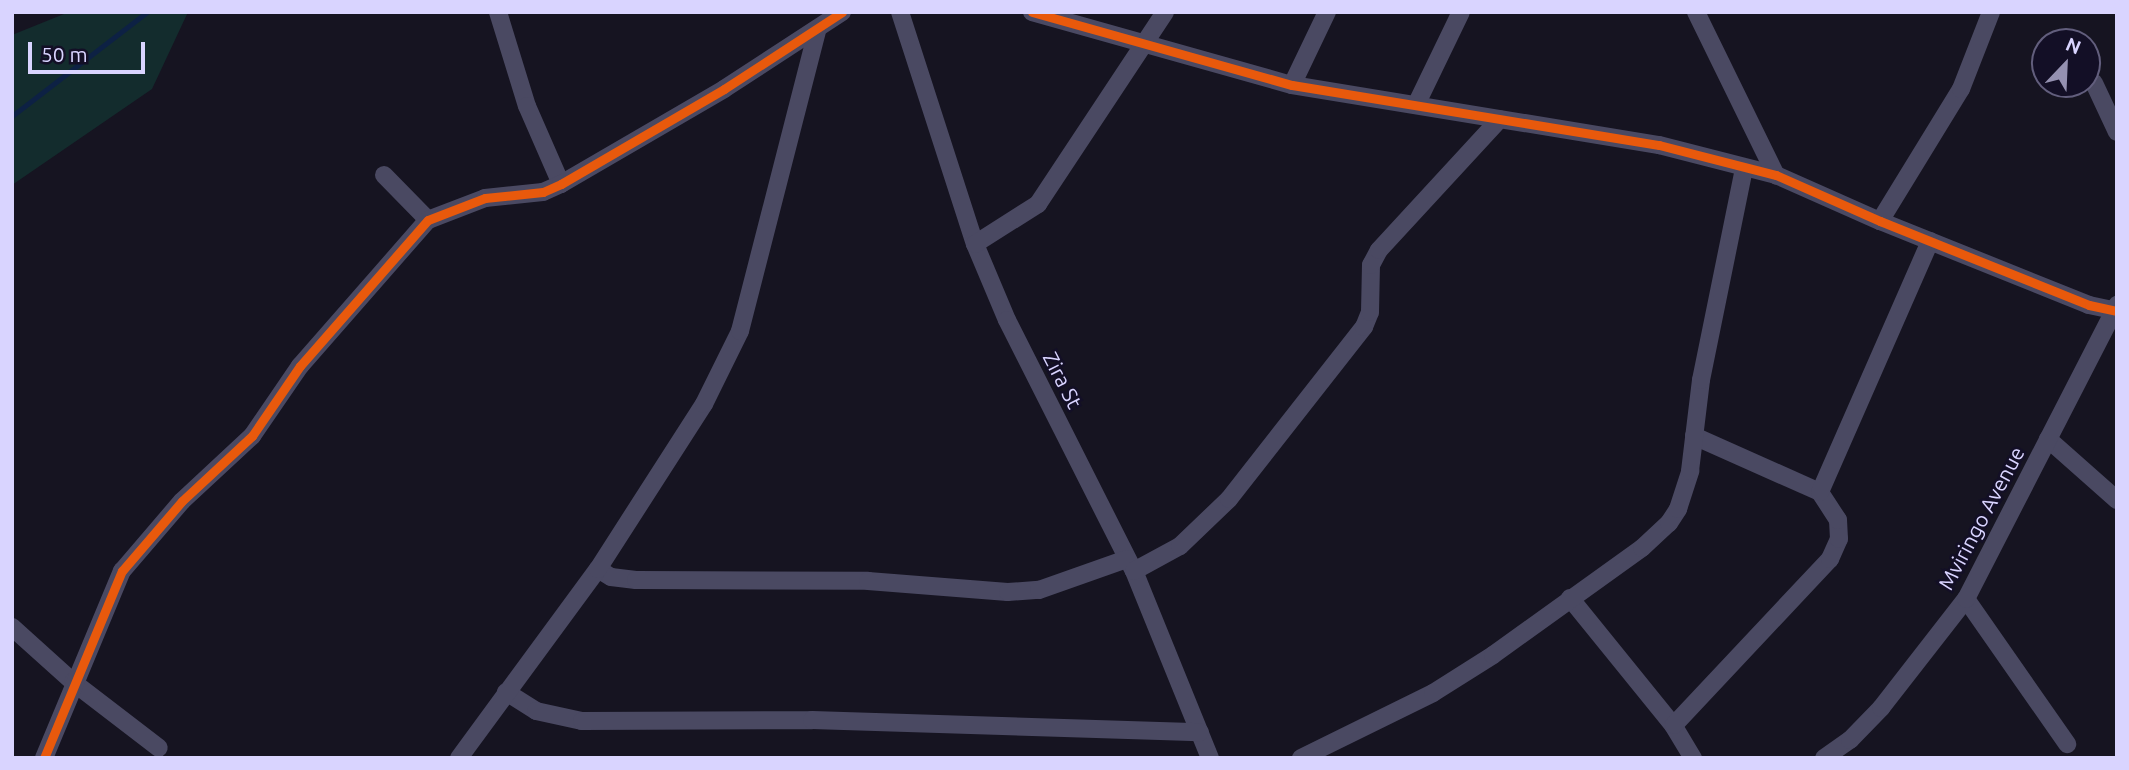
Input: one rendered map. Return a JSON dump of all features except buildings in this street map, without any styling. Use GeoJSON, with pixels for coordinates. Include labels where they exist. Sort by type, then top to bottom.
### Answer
{"type":"FeatureCollection","features":[{"type":"Feature","properties":{"kind":"street"},"geometry":{"type":"LineString","coordinates":[[498,12],[527,106],[561,184]]}},
{"type":"Feature","properties":{"kind":"street"},"geometry":{"type":"LineString","coordinates":[[44,758],[114,585],[132,558],[182,501],[252,436],[300,366],[428,220],[475,201],[543,192],[561,184],[817,32],[842,12]]}},
{"type":"Feature","properties":{"kind":"street","name":"Zira St"},"geometry":{"type":"LineString","coordinates":[[900,12],[975,244],[1007,320],[1130,565],[1210,758]]}},
{"type":"Feature","properties":{"kind":"street"},"geometry":{"type":"LineString","coordinates":[[1032,12],[1292,85],[1659,145],[1744,169],[1776,175],[1880,222],[2089,305],[2116,309]]}},
{"type":"Feature","properties":{"kind":"street"},"geometry":{"type":"LineString","coordinates":[[975,244],[1038,204],[1165,12]]}},
{"type":"Feature","properties":{"kind":"street"},"geometry":{"type":"LineString","coordinates":[[1292,85],[1327,12]]}},
{"type":"Feature","properties":{"kind":"street"},"geometry":{"type":"LineString","coordinates":[[1416,105],[1461,12]]}},
{"type":"Feature","properties":{"kind":"street"},"geometry":{"type":"LineString","coordinates":[[1696,12],[1776,175]]}},
{"type":"Feature","properties":{"kind":"street"},"geometry":{"type":"LineString","coordinates":[[1880,222],[1961,89],[1991,12]]}},
{"type":"Feature","properties":{"kind":"street"},"geometry":{"type":"LineString","coordinates":[[459,758],[598,569],[704,404],[740,331],[817,32]]}},
{"type":"Feature","properties":{"kind":"street"},"geometry":{"type":"LineString","coordinates":[[2101,98],[2117,132]]}},
{"type":"Feature","properties":{"kind":"street"},"geometry":{"type":"LineString","coordinates":[[598,569],[611,577],[636,580],[868,581],[1008,592],[1039,590],[1130,565],[1180,546],[1229,499],[1364,327],[1370,312],[1371,265],[1379,250],[1500,119]]}},
{"type":"Feature","properties":{"kind":"street"},"geometry":{"type":"LineString","coordinates":[[1301,758],[1433,693],[1642,548],[1669,523],[1684,494],[1744,169]]}},
{"type":"Feature","properties":{"kind":"street"},"geometry":{"type":"LineString","coordinates":[[384,175],[428,220]]}},
{"type":"Feature","properties":{"kind":"street"},"geometry":{"type":"LineString","coordinates":[[1820,492],[1930,241]]}},
{"type":"Feature","properties":{"kind":"street","name":"Mviringo Avenue"},"geometry":{"type":"LineString","coordinates":[[1824,758],[1850,740],[1881,708],[1966,599],[2116,309]]}},
{"type":"Feature","properties":{"kind":"street"},"geometry":{"type":"LineString","coordinates":[[1674,725],[1830,559],[1839,539],[1838,520],[1820,492],[1694,436]]}},
{"type":"Feature","properties":{"kind":"street"},"geometry":{"type":"LineString","coordinates":[[2049,439],[2117,500]]}},
{"type":"Feature","properties":{"kind":"street"},"geometry":{"type":"LineString","coordinates":[[1570,598],[1674,725],[1693,758]]}},
{"type":"Feature","properties":{"kind":"street"},"geometry":{"type":"LineString","coordinates":[[1966,599],[2067,744]]}},
{"type":"Feature","properties":{"kind":"street"},"geometry":{"type":"LineString","coordinates":[[12,627],[73,682],[159,748]]}},
{"type":"Feature","properties":{"kind":"street"},"geometry":{"type":"LineString","coordinates":[[506,692],[536,711],[582,722],[812,720],[1200,732]]}},
{"type":"Feature","properties":{"kind":"green space"},"geometry":{"type":"Polygon","coordinates":[[[69,12],[188,12],[152,89],[12,185],[12,35],[69,12]]]}},
{"type":"Feature","properties":{"kind":"waterway"},"geometry":{"type":"LineString","coordinates":[[12,116],[147,12]]}},
{"type":"Feature","properties":{"kind":"cycle path"},"geometry":{"type":"LineString","coordinates":[[44,758],[122,571],[182,501],[252,436],[300,366],[428,220],[485,198],[543,192],[561,184],[724,89],[842,12]]}},
{"type":"Feature","properties":{"kind":"cycle path"},"geometry":{"type":"LineString","coordinates":[[1032,12],[1292,85],[1659,145],[1776,175],[1880,221],[2089,305],[2117,311]]}}]}
